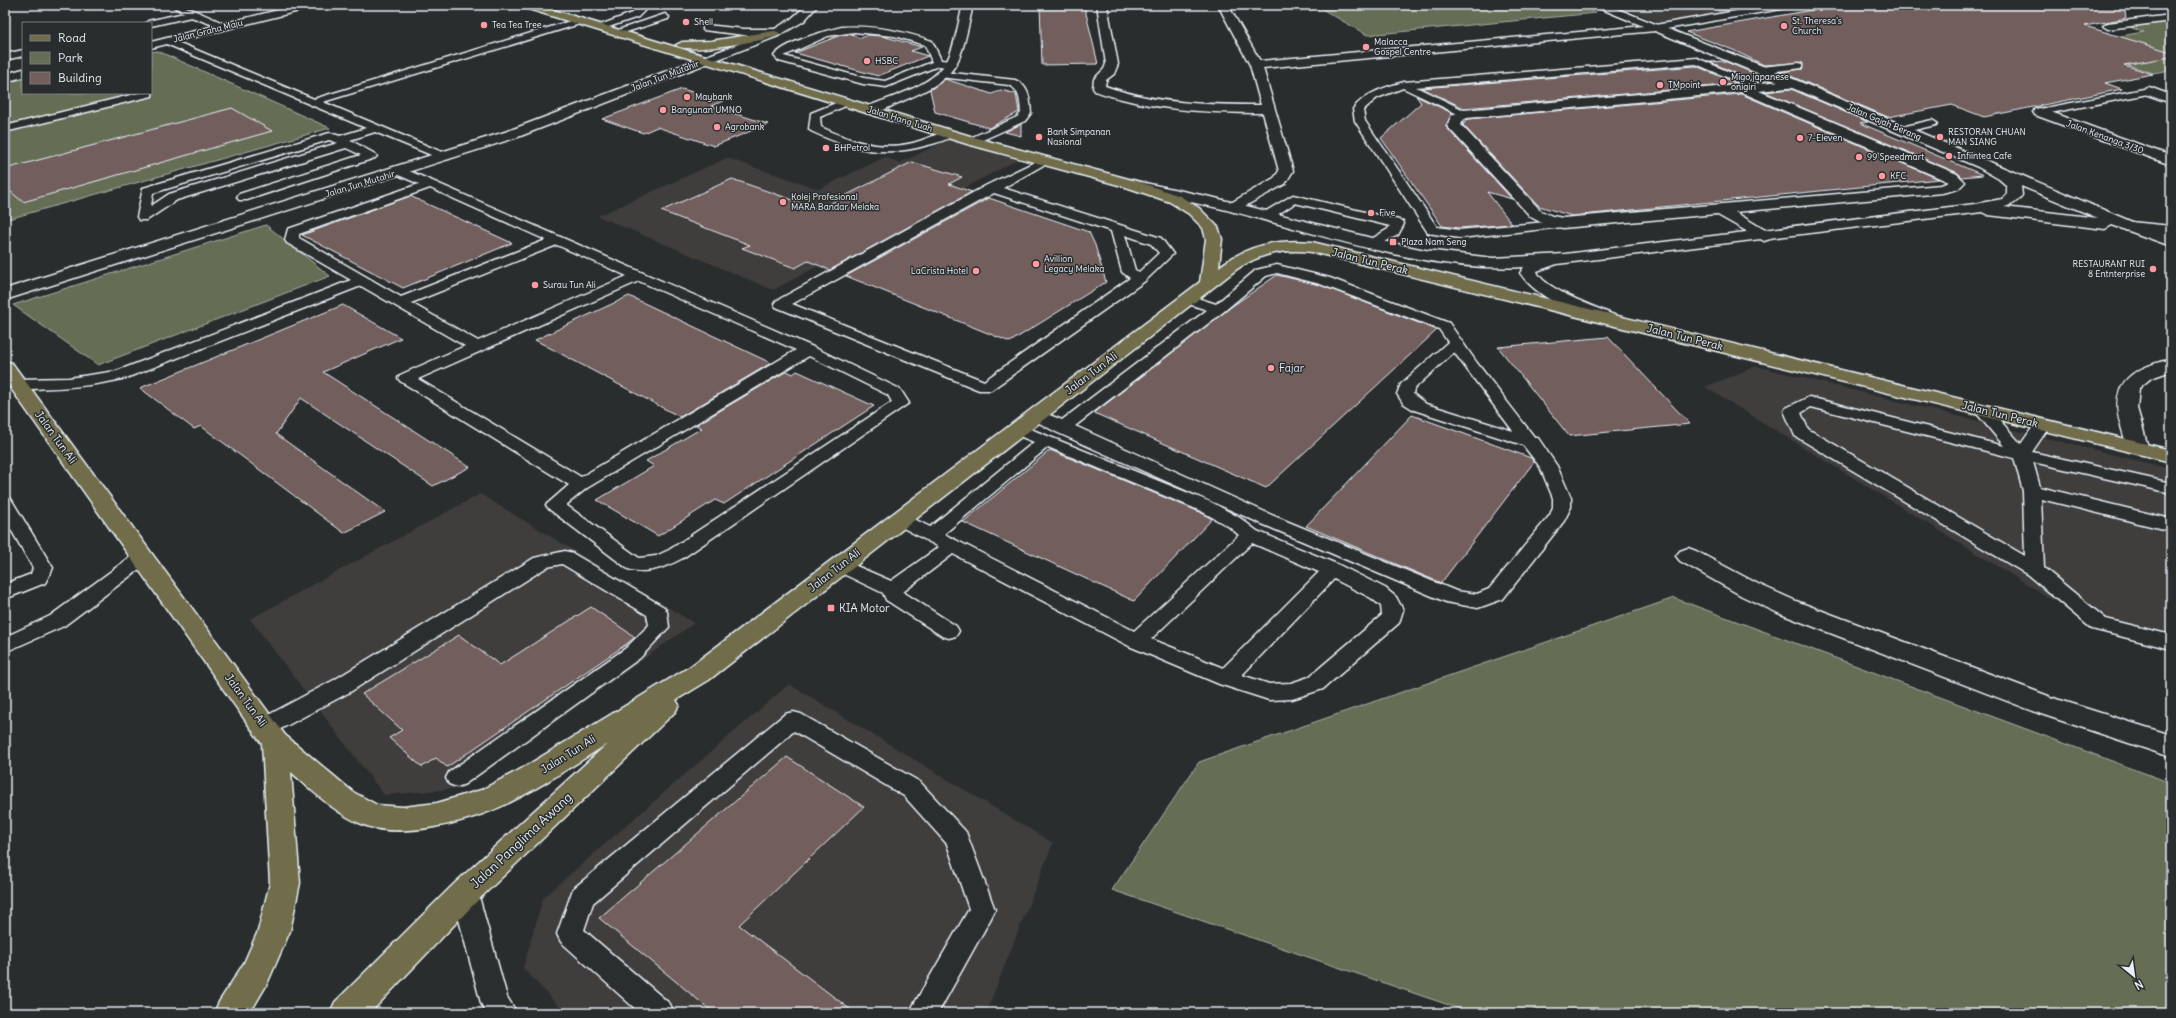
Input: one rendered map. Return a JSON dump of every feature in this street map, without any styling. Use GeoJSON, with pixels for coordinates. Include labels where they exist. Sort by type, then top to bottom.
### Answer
{"type":"FeatureCollection","features":[{"type":"Feature","properties":{"kind":"main road","name":"Jalan Hang Tuah"},"geometry":{"type":"LineString","coordinates":[[526,5],[709,59],[948,134],[1131,184],[1176,199],[1194,211],[1210,227],[1214,239],[1208,284]]}},
{"type":"Feature","properties":{"kind":"main road"},"geometry":{"type":"LineString","coordinates":[[659,44],[711,44],[776,33]]}},
{"type":"Feature","properties":{"kind":"main road","name":"Jalan Tun Perak"},"geometry":{"type":"LineString","coordinates":[[1208,284],[1229,265],[1259,249],[1294,244],[2171,456]]}},
{"type":"Feature","properties":{"kind":"main road","name":"Jalan Tun Ali"},"geometry":{"type":"LineString","coordinates":[[9,377],[143,557],[270,735],[343,800],[373,816],[403,819],[437,815],[489,799],[531,777],[700,673],[1208,284]]}},
{"type":"Feature","properties":{"kind":"main road","name":"Jalan Panglima Awang"},"geometry":{"type":"LineString","coordinates":[[347,1013],[465,893],[700,673]]}},
{"type":"Feature","properties":{"kind":"main road"},"geometry":{"type":"LineString","coordinates":[[231,1013],[256,974],[274,931],[285,883],[270,735]]}},
{"type":"Feature","properties":{"kind":"street","name":"Jalan Graha Maju"},"geometry":{"type":"LineString","coordinates":[[152,45],[311,5]]}},
{"type":"Feature","properties":{"kind":"street","name":"Jalan Tun Mutahir"},"geometry":{"type":"LineString","coordinates":[[5,295],[446,157],[514,134],[776,33],[805,15],[814,5]]}},
{"type":"Feature","properties":{"kind":"street"},"geometry":{"type":"LineString","coordinates":[[871,110],[935,81],[948,69],[968,5]]}},
{"type":"Feature","properties":{"kind":"street"},"geometry":{"type":"LineString","coordinates":[[1102,5],[1112,64],[1110,71],[1100,79],[1099,88],[1120,96],[1160,106],[1184,108],[1269,109]]}},
{"type":"Feature","properties":{"kind":"street"},"geometry":{"type":"LineString","coordinates":[[1222,5],[1256,65],[1286,171],[1280,181],[1234,207]]}},
{"type":"Feature","properties":{"kind":"street","name":"Jalan Gajah Berang"},"geometry":{"type":"LineString","coordinates":[[1597,5],[1761,70],[2131,227],[2171,241]]}},
{"type":"Feature","properties":{"kind":"street"},"geometry":{"type":"LineString","coordinates":[[1256,65],[1655,28]]}},
{"type":"Feature","properties":{"kind":"street"},"geometry":{"type":"LineString","coordinates":[[5,78],[22,74]]}},
{"type":"Feature","properties":{"kind":"street"},"geometry":{"type":"LineString","coordinates":[[1744,89],[1952,177],[1958,182],[1953,186],[1942,189],[1563,223],[1547,220],[1536,214],[1454,126],[1456,118],[1464,114],[1793,84]]}},
{"type":"Feature","properties":{"kind":"street"},"geometry":{"type":"LineString","coordinates":[[2148,91],[2171,99]]}},
{"type":"Feature","properties":{"kind":"street","name":"Jalan Kenanga 3/30"},"geometry":{"type":"LineString","coordinates":[[2040,112],[2171,161]]}},
{"type":"Feature","properties":{"kind":"street"},"geometry":{"type":"LineString","coordinates":[[1131,184],[1178,192],[1416,253],[1469,261],[1503,263],[1565,259],[1764,236],[1975,209],[2007,202],[2015,196],[2014,185],[2004,176],[1979,162]]}},
{"type":"Feature","properties":{"kind":"street"},"geometry":{"type":"LineString","coordinates":[[1975,209],[2171,231]]}},
{"type":"Feature","properties":{"kind":"street"},"geometry":{"type":"LineString","coordinates":[[1720,210],[1764,236]]}},
{"type":"Feature","properties":{"kind":"street"},"geometry":{"type":"LineString","coordinates":[[1565,259],[1531,268],[1528,274],[1534,282],[1546,290],[1608,319]]}},
{"type":"Feature","properties":{"kind":"street"},"geometry":{"type":"LineString","coordinates":[[2138,448],[2128,416],[2127,401],[2130,389],[2135,380],[2144,374],[2171,365]]}},
{"type":"Feature","properties":{"kind":"street"},"geometry":{"type":"LineString","coordinates":[[1688,556],[1750,590],[1786,607],[2050,706],[2171,746]]}},
{"type":"Feature","properties":{"kind":"lane"},"geometry":{"type":"LineString","coordinates":[[175,5],[192,14],[225,26]]}},
{"type":"Feature","properties":{"kind":"lane"},"geometry":{"type":"LineString","coordinates":[[284,5],[294,9]]}},
{"type":"Feature","properties":{"kind":"lane"},"geometry":{"type":"LineString","coordinates":[[600,27],[635,15],[646,5]]}},
{"type":"Feature","properties":{"kind":"lane"},"geometry":{"type":"LineString","coordinates":[[1655,28],[1786,5]]}},
{"type":"Feature","properties":{"kind":"lane"},"geometry":{"type":"LineString","coordinates":[[152,23],[192,14]]}},
{"type":"Feature","properties":{"kind":"lane"},"geometry":{"type":"LineString","coordinates":[[617,32],[665,17]]}},
{"type":"Feature","properties":{"kind":"lane"},"geometry":{"type":"LineString","coordinates":[[2108,26],[2171,18]]}},
{"type":"Feature","properties":{"kind":"lane"},"geometry":{"type":"LineString","coordinates":[[314,102],[580,21]]}},
{"type":"Feature","properties":{"kind":"lane"},"geometry":{"type":"LineString","coordinates":[[706,28],[744,32],[776,33]]}},
{"type":"Feature","properties":{"kind":"lane"},"geometry":{"type":"LineString","coordinates":[[937,63],[886,84],[863,81],[782,59],[779,56],[783,52],[831,32],[842,30],[880,30],[911,35],[929,42],[937,63],[948,69],[1019,84],[1024,94],[1026,113],[1021,119],[972,141]]}},
{"type":"Feature","properties":{"kind":"lane"},"geometry":{"type":"LineString","coordinates":[[167,41],[446,157]]}},
{"type":"Feature","properties":{"kind":"lane"},"geometry":{"type":"LineString","coordinates":[[6,56],[22,53]]}},
{"type":"Feature","properties":{"kind":"lane"},"geometry":{"type":"LineString","coordinates":[[1563,223],[1460,234],[1433,230],[1360,121],[1358,109],[1368,98],[1383,91],[1404,85],[1697,61],[1761,88]]}},
{"type":"Feature","properties":{"kind":"lane"},"geometry":{"type":"LineString","coordinates":[[1761,70],[1799,66]]}},
{"type":"Feature","properties":{"kind":"lane"},"geometry":{"type":"LineString","coordinates":[[1404,85],[1464,114]]}},
{"type":"Feature","properties":{"kind":"lane"},"geometry":{"type":"LineString","coordinates":[[2040,112],[2148,91]]}},
{"type":"Feature","properties":{"kind":"lane"},"geometry":{"type":"LineString","coordinates":[[5,129],[148,94]]}},
{"type":"Feature","properties":{"kind":"lane"},"geometry":{"type":"LineString","coordinates":[[846,102],[815,115],[815,129],[831,138],[872,149],[892,150],[931,141],[948,134]]}},
{"type":"Feature","properties":{"kind":"lane"},"geometry":{"type":"LineString","coordinates":[[1901,130],[1932,124]]}},
{"type":"Feature","properties":{"kind":"lane"},"geometry":{"type":"LineString","coordinates":[[243,197],[372,156],[343,142],[330,136],[147,191],[144,217],[173,197],[343,142],[376,128]]}},
{"type":"Feature","properties":{"kind":"lane"},"geometry":{"type":"LineString","coordinates":[[992,188],[1156,241],[1166,254],[1140,278],[985,387],[781,304],[992,188],[1043,161]]}},
{"type":"Feature","properties":{"kind":"lane"},"geometry":{"type":"LineString","coordinates":[[400,171],[808,350],[894,392],[901,403],[676,554],[660,562],[635,565],[555,505],[581,484],[808,350]]}},
{"type":"Feature","properties":{"kind":"lane"},"geometry":{"type":"LineString","coordinates":[[430,184],[293,232],[292,240],[398,303],[477,347]]}},
{"type":"Feature","properties":{"kind":"lane"},"geometry":{"type":"LineString","coordinates":[[1267,216],[1293,199],[1398,224],[1393,232],[1375,243]]}},
{"type":"Feature","properties":{"kind":"lane"},"geometry":{"type":"LineString","coordinates":[[1117,229],[1129,272],[1140,278]]}},
{"type":"Feature","properties":{"kind":"lane"},"geometry":{"type":"LineString","coordinates":[[398,303],[557,240]]}},
{"type":"Feature","properties":{"kind":"lane"},"geometry":{"type":"LineString","coordinates":[[1036,415],[1062,428],[1268,520],[1454,597],[1478,602],[1496,594],[1558,516],[1562,507],[1562,498],[1548,466],[1532,442],[1455,342],[1447,329],[1438,323],[1325,280],[1287,270],[1278,269],[1261,273],[1218,309],[1062,428]]}},
{"type":"Feature","properties":{"kind":"lane"},"geometry":{"type":"LineString","coordinates":[[581,484],[406,378],[638,276]]}},
{"type":"Feature","properties":{"kind":"lane"},"geometry":{"type":"LineString","coordinates":[[9,377],[81,383],[121,375],[360,281]]}},
{"type":"Feature","properties":{"kind":"lane"},"geometry":{"type":"LineString","coordinates":[[1188,299],[1218,309]]}},
{"type":"Feature","properties":{"kind":"lane"},"geometry":{"type":"LineString","coordinates":[[1455,342],[1407,387],[1405,394],[1409,400],[1420,407],[1532,442]]}},
{"type":"Feature","properties":{"kind":"lane"},"geometry":{"type":"LineString","coordinates":[[2171,488],[2022,455],[1809,402],[1792,411],[1801,432],[2035,570],[2099,624],[2171,642]]}},
{"type":"Feature","properties":{"kind":"lane"},"geometry":{"type":"LineString","coordinates":[[1981,409],[2022,455],[2032,491],[2035,570]]}},
{"type":"Feature","properties":{"kind":"lane"},"geometry":{"type":"LineString","coordinates":[[2022,455],[2043,424]]}},
{"type":"Feature","properties":{"kind":"lane"},"geometry":{"type":"LineString","coordinates":[[900,519],[951,547],[1136,641],[1226,678],[1269,692],[1292,691],[1316,683],[1392,618],[1393,610],[1388,602],[1378,593],[1332,570],[1250,535],[1234,522],[1207,507],[1018,429]]}},
{"type":"Feature","properties":{"kind":"lane"},"geometry":{"type":"LineString","coordinates":[[930,536],[1046,440]]}},
{"type":"Feature","properties":{"kind":"lane"},"geometry":{"type":"LineString","coordinates":[[2032,491],[2171,525]]}},
{"type":"Feature","properties":{"kind":"lane"},"geometry":{"type":"LineString","coordinates":[[5,592],[38,578],[43,568],[8,513]]}},
{"type":"Feature","properties":{"kind":"lane"},"geometry":{"type":"LineString","coordinates":[[1136,641],[1250,535]]}},
{"type":"Feature","properties":{"kind":"lane"},"geometry":{"type":"LineString","coordinates":[[893,590],[951,547]]}},
{"type":"Feature","properties":{"kind":"lane"},"geometry":{"type":"LineString","coordinates":[[5,645],[57,621],[143,557]]}},
{"type":"Feature","properties":{"kind":"lane"},"geometry":{"type":"LineString","coordinates":[[270,735],[342,686],[541,562],[565,557],[657,612],[659,627],[634,653],[457,778]]}},
{"type":"Feature","properties":{"kind":"lane"},"geometry":{"type":"LineString","coordinates":[[840,565],[893,590]]}},
{"type":"Feature","properties":{"kind":"lane"},"geometry":{"type":"LineString","coordinates":[[1226,678],[1332,570]]}},
{"type":"Feature","properties":{"kind":"lane"},"geometry":{"type":"LineString","coordinates":[[893,590],[893,595],[949,631]]}},
{"type":"Feature","properties":{"kind":"lane"},"geometry":{"type":"LineString","coordinates":[[660,1013],[570,934],[582,897],[793,720],[912,789],[957,839],[982,910],[923,1013]]}},
{"type":"Feature","properties":{"kind":"lane"},"geometry":{"type":"LineString","coordinates":[[465,893],[495,1003],[503,1013]]}},
{"type":"Feature","properties":{"kind":"shaded area"},"geometry":{"type":"Polygon","coordinates":[[[656,5],[740,5],[736,10],[651,9],[656,5]]]}},
{"type":"Feature","properties":{"kind":"shaded area"},"geometry":{"type":"Polygon","coordinates":[[[1616,5],[1781,5],[1664,24],[1616,5]]]}},
{"type":"Feature","properties":{"kind":"shaded area","name":"Kolej Profesional MARA Bandar Melaka"},"geometry":{"type":"Polygon","coordinates":[[[949,139],[1017,160],[773,290],[598,216],[727,158],[819,189],[885,157],[900,163],[949,139]]]}},
{"type":"Feature","properties":{"kind":"shaded area"},"geometry":{"type":"Polygon","coordinates":[[[1756,366],[2171,469],[2171,650],[2105,632],[1705,387],[1756,366]]]}},
{"type":"Feature","properties":{"kind":"shaded area"},"geometry":{"type":"Polygon","coordinates":[[[480,494],[694,623],[463,788],[384,795],[250,619],[480,494]]]}},
{"type":"Feature","properties":{"kind":"shaded area"},"geometry":{"type":"Polygon","coordinates":[[[789,684],[1053,843],[986,1013],[565,1013],[523,968],[543,898],[789,684]]]}},
{"type":"Feature","properties":{"kind":"green space"},"geometry":{"type":"Polygon","coordinates":[[[1291,5],[1579,5],[1596,13],[1367,35],[1322,9],[1294,11],[1291,5]]]}},
{"type":"Feature","properties":{"kind":"green space"},"geometry":{"type":"Polygon","coordinates":[[[1705,5],[1779,5],[1719,11],[1705,5]]]}},
{"type":"Feature","properties":{"kind":"green space"},"geometry":{"type":"Polygon","coordinates":[[[2171,21],[2171,70],[2153,73],[2086,51],[2061,46],[2144,32],[2126,26],[2171,21]]]}},
{"type":"Feature","properties":{"kind":"green space"},"geometry":{"type":"Polygon","coordinates":[[[158,51],[330,128],[5,220],[5,83],[22,79],[22,94],[152,94],[152,52],[158,51]]]}},
{"type":"Feature","properties":{"kind":"green space"},"geometry":{"type":"Polygon","coordinates":[[[266,225],[330,276],[98,365],[13,305],[266,225]]]}},
{"type":"Feature","properties":{"kind":"green space"},"geometry":{"type":"Polygon","coordinates":[[[1674,598],[2171,783],[2171,1013],[1472,1013],[1112,890],[1199,762],[1674,598]]]}},
{"type":"Feature","properties":{"kind":"building"},"geometry":{"type":"Polygon","coordinates":[[[1040,5],[1084,5],[1098,64],[1042,65],[1040,5]]]}},
{"type":"Feature","properties":{"kind":"building"},"geometry":{"type":"Polygon","coordinates":[[[1841,5],[2124,5],[2126,18],[2085,26],[2171,52],[2171,57],[2124,65],[2153,74],[2105,83],[2122,89],[1984,117],[1952,105],[1888,117],[1781,72],[1802,69],[1802,63],[1764,65],[1733,50],[1686,32],[1841,5]]]}},
{"type":"Feature","properties":{"kind":"building"},"geometry":{"type":"Polygon","coordinates":[[[848,34],[861,38],[868,35],[882,36],[922,47],[911,51],[928,56],[878,76],[795,53],[838,36],[848,34]]]}},
{"type":"Feature","properties":{"kind":"building"},"geometry":{"type":"Polygon","coordinates":[[[1724,61],[1771,81],[1756,82],[1710,62],[1724,61]]]}},
{"type":"Feature","properties":{"kind":"building"},"geometry":{"type":"Polygon","coordinates":[[[1696,66],[1738,84],[1464,108],[1422,88],[1696,66]]]}},
{"type":"Feature","properties":{"kind":"building"},"geometry":{"type":"Polygon","coordinates":[[[945,79],[992,94],[1001,90],[1016,94],[1019,112],[989,128],[935,112],[930,90],[945,79]]]}},
{"type":"Feature","properties":{"kind":"building"},"geometry":{"type":"Polygon","coordinates":[[[682,89],[723,101],[711,106],[768,124],[714,146],[657,127],[643,133],[602,119],[682,89]]]}},
{"type":"Feature","properties":{"kind":"building"},"geometry":{"type":"Polygon","coordinates":[[[1791,89],[1868,122],[1860,123],[1983,175],[1962,177],[1958,173],[1765,92],[1791,89]]]}},
{"type":"Feature","properties":{"kind":"building"},"geometry":{"type":"Polygon","coordinates":[[[1741,94],[1939,179],[1572,216],[1539,206],[1463,125],[1467,119],[1741,94]]]}},
{"type":"Feature","properties":{"kind":"building"},"geometry":{"type":"Polygon","coordinates":[[[1416,96],[1452,113],[1446,127],[1512,199],[1487,192],[1512,224],[1459,228],[1442,226],[1381,138],[1421,103],[1416,96]]]}},
{"type":"Feature","properties":{"kind":"building"},"geometry":{"type":"Polygon","coordinates":[[[232,108],[272,131],[23,202],[5,187],[5,169],[232,108]]]}},
{"type":"Feature","properties":{"kind":"building"},"geometry":{"type":"Polygon","coordinates":[[[1021,124],[1021,136],[1005,132],[1021,124]]]}},
{"type":"Feature","properties":{"kind":"building"},"geometry":{"type":"Polygon","coordinates":[[[912,162],[962,177],[949,184],[972,192],[830,270],[808,261],[795,268],[742,248],[750,245],[661,211],[732,179],[819,209],[912,162]]]}},
{"type":"Feature","properties":{"kind":"building"},"geometry":{"type":"Polygon","coordinates":[[[410,196],[512,243],[403,288],[302,235],[410,196]]]}},
{"type":"Feature","properties":{"kind":"building","name":"LaCrista Hotel"},"geometry":{"type":"Polygon","coordinates":[[[989,198],[1089,232],[1095,245],[1106,282],[1010,342],[846,276],[989,198]]]}},
{"type":"Feature","properties":{"kind":"building","name":"Fajar"},"geometry":{"type":"Polygon","coordinates":[[[1277,275],[1320,285],[1437,330],[1266,488],[1094,413],[1231,307],[1277,275]]]}},
{"type":"Feature","properties":{"kind":"building"},"geometry":{"type":"Polygon","coordinates":[[[629,296],[771,363],[680,417],[535,340],[629,296]]]}},
{"type":"Feature","properties":{"kind":"building"},"geometry":{"type":"Polygon","coordinates":[[[343,305],[401,338],[323,372],[470,467],[433,486],[301,398],[276,434],[385,512],[344,533],[201,426],[194,429],[140,388],[343,305]]]}},
{"type":"Feature","properties":{"kind":"building"},"geometry":{"type":"Polygon","coordinates":[[[1608,337],[1690,424],[1569,436],[1498,347],[1608,337]]]}},
{"type":"Feature","properties":{"kind":"building"},"geometry":{"type":"Polygon","coordinates":[[[787,371],[793,374],[797,371],[874,406],[724,504],[715,500],[658,536],[597,500],[654,466],[646,461],[702,428],[696,425],[787,371]]]}},
{"type":"Feature","properties":{"kind":"building"},"geometry":{"type":"Polygon","coordinates":[[[1412,415],[1531,458],[1534,462],[1441,583],[1306,526],[1412,415]]]}},
{"type":"Feature","properties":{"kind":"building"},"geometry":{"type":"Polygon","coordinates":[[[1050,450],[1200,512],[1212,519],[1134,601],[963,522],[1050,450]]]}},
{"type":"Feature","properties":{"kind":"building"},"geometry":{"type":"Polygon","coordinates":[[[591,607],[635,637],[447,767],[436,758],[422,767],[389,738],[402,730],[362,694],[459,635],[500,665],[591,607]]]}},
{"type":"Feature","properties":{"kind":"building"},"geometry":{"type":"Polygon","coordinates":[[[787,757],[864,807],[739,925],[855,1013],[714,1013],[599,918],[787,757]]]}},
{"type":"Feature","properties":{"kind":"place","name":"Shell"},"geometry":{"type":"Point","coordinates":[686,22]}},
{"type":"Feature","properties":{"kind":"place","name":"Tea Tea Tree"},"geometry":{"type":"Point","coordinates":[484,25]}},
{"type":"Feature","properties":{"kind":"place","name":"St. Theresa's Church"},"geometry":{"type":"Point","coordinates":[1784,26]}},
{"type":"Feature","properties":{"kind":"place","name":"Malacca Gospel Centre"},"geometry":{"type":"Point","coordinates":[1366,47]}},
{"type":"Feature","properties":{"kind":"place","name":"HSBC"},"geometry":{"type":"Point","coordinates":[867,61]}},
{"type":"Feature","properties":{"kind":"place","name":"Migo japanese onigiri"},"geometry":{"type":"Point","coordinates":[1723,82]}},
{"type":"Feature","properties":{"kind":"place","name":"TMpoint"},"geometry":{"type":"Point","coordinates":[1660,85]}},
{"type":"Feature","properties":{"kind":"place","name":"Maybank"},"geometry":{"type":"Point","coordinates":[687,97]}},
{"type":"Feature","properties":{"kind":"place","name":"Bangunan UMNO"},"geometry":{"type":"Point","coordinates":[663,110]}},
{"type":"Feature","properties":{"kind":"place","name":"Agrobank"},"geometry":{"type":"Point","coordinates":[717,127]}},
{"type":"Feature","properties":{"kind":"place","name":"Bank Simpanan Nasional"},"geometry":{"type":"Point","coordinates":[1039,137]}},
{"type":"Feature","properties":{"kind":"place","name":"RESTORAN CHUAN MAN SIANG"},"geometry":{"type":"Point","coordinates":[1940,137]}},
{"type":"Feature","properties":{"kind":"place","name":"7-Eleven"},"geometry":{"type":"Point","coordinates":[1800,138]}},
{"type":"Feature","properties":{"kind":"place","name":"BHPetrol"},"geometry":{"type":"Point","coordinates":[826,148]}},
{"type":"Feature","properties":{"kind":"place","name":"Infiintea Cafe"},"geometry":{"type":"Point","coordinates":[1949,156]}},
{"type":"Feature","properties":{"kind":"place","name":"99 Speedmart"},"geometry":{"type":"Point","coordinates":[1859,157]}},
{"type":"Feature","properties":{"kind":"place","name":"KFC"},"geometry":{"type":"Point","coordinates":[1882,176]}},
{"type":"Feature","properties":{"kind":"place","name":"Kolej Profesional MARA Bandar Melaka"},"geometry":{"type":"Point","coordinates":[783,202]}},
{"type":"Feature","properties":{"kind":"place","name":"Five"},"geometry":{"type":"Point","coordinates":[1371,213]}},
{"type":"Feature","properties":{"kind":"place","name":"Plaza Nam Seng"},"geometry":{"type":"Point","coordinates":[1393,242]}},
{"type":"Feature","properties":{"kind":"place","name":"Avillion Legacy Melaka"},"geometry":{"type":"Point","coordinates":[1036,264]}},
{"type":"Feature","properties":{"kind":"place","name":"RESTAURANT RUI 8 Entnterprise"},"geometry":{"type":"Point","coordinates":[2153,269]}},
{"type":"Feature","properties":{"kind":"place","name":"LaCrista Hotel"},"geometry":{"type":"Point","coordinates":[976,271]}},
{"type":"Feature","properties":{"kind":"place","name":"Surau Tun Ali"},"geometry":{"type":"Point","coordinates":[535,285]}},
{"type":"Feature","properties":{"kind":"place","name":"Fajar"},"geometry":{"type":"Point","coordinates":[1271,368]}},
{"type":"Feature","properties":{"kind":"place","name":"KIA Motor"},"geometry":{"type":"Point","coordinates":[831,608]}}]}
